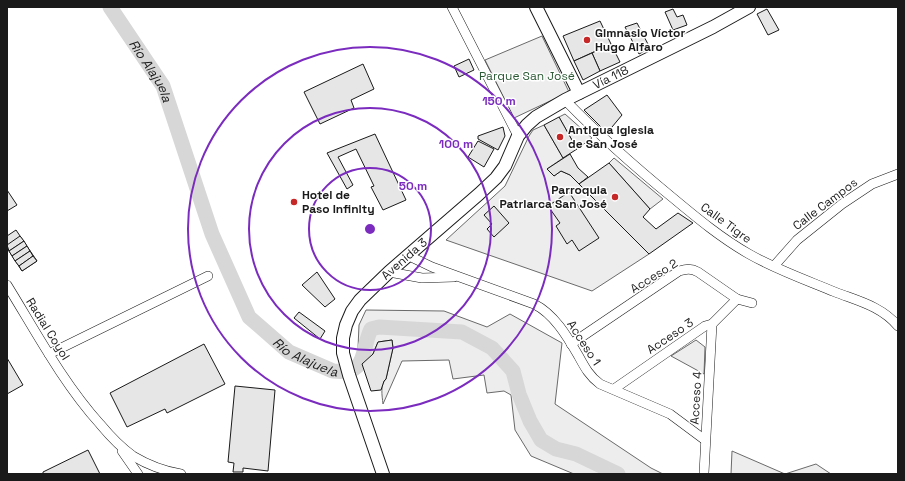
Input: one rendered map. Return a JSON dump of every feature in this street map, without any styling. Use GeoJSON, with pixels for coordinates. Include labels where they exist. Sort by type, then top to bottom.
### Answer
{"type":"FeatureCollection","features":[{"type":"Feature","properties":{"kind":"main road"},"geometry":{"type":"LineString","coordinates":[[536,7],[579,93]]}},
{"type":"Feature","properties":{"kind":"main road","name":"Vía 118"},"geometry":{"type":"LineString","coordinates":[[579,93],[713,27],[749,7]]}},
{"type":"Feature","properties":{"kind":"main road","name":"Avenida 3"},"geometry":{"type":"LineString","coordinates":[[383,474],[347,369],[342,345],[344,332],[349,318],[360,300],[389,272],[480,194],[496,178],[505,166],[518,136],[527,125],[536,117],[579,93]]}},
{"type":"Feature","properties":{"kind":"street"},"geometry":{"type":"LineString","coordinates":[[452,7],[518,136]]}},
{"type":"Feature","properties":{"kind":"street","name":"Calle Tigre"},"geometry":{"type":"LineString","coordinates":[[565,100],[592,128],[715,233],[751,255],[774,266],[882,311],[898,326]]}},
{"type":"Feature","properties":{"kind":"street","name":"Calle Campos"},"geometry":{"type":"LineString","coordinates":[[774,266],[797,240],[842,204],[872,184],[898,174]]}},
{"type":"Feature","properties":{"kind":"street","name":"Acceso 1"},"geometry":{"type":"LineString","coordinates":[[407,255],[432,267],[534,304],[543,309],[550,315],[571,344],[593,379],[600,384],[670,414],[705,440]]}},
{"type":"Feature","properties":{"kind":"street","name":"Acceso 2"},"geometry":{"type":"LineString","coordinates":[[571,344],[679,271],[686,269],[692,269],[698,272],[737,299],[752,303]]}},
{"type":"Feature","properties":{"kind":"street","name":"Acceso 1"},"geometry":{"type":"LineString","coordinates":[[389,272],[422,278],[461,277]]}},
{"type":"Feature","properties":{"kind":"street"},"geometry":{"type":"LineString","coordinates":[[49,354],[208,276]]}},
{"type":"Feature","properties":{"kind":"street","name":"Radial Coyol"},"geometry":{"type":"LineString","coordinates":[[7,285],[69,384],[85,406],[114,440],[132,455],[158,468],[176,474]]}},
{"type":"Feature","properties":{"kind":"street","name":"Acceso 3"},"geometry":{"type":"LineString","coordinates":[[614,389],[705,326],[712,324],[737,299]]}},
{"type":"Feature","properties":{"kind":"street","name":"Acceso 4"},"geometry":{"type":"LineString","coordinates":[[704,473],[712,324]]}},
{"type":"Feature","properties":{"kind":"street","name":"Radial Coyol"},"geometry":{"type":"LineString","coordinates":[[69,384],[82,407],[115,446],[134,461],[146,467],[158,468]]}},
{"type":"Feature","properties":{"kind":"street"},"geometry":{"type":"LineString","coordinates":[[114,440],[138,474]]}},
{"type":"Feature","properties":{"kind":"green space","name":"Parque San José"},"geometry":{"type":"Polygon","coordinates":[[[542,36],[569,92],[514,118],[485,60],[542,36]]]}},
{"type":"Feature","properties":{"kind":"green space"},"geometry":{"type":"Polygon","coordinates":[[[565,114],[592,138],[577,149],[559,117],[565,114]]]}},
{"type":"Feature","properties":{"kind":"green space"},"geometry":{"type":"Polygon","coordinates":[[[544,125],[563,158],[547,169],[554,176],[561,171],[570,175],[649,254],[592,291],[446,240],[505,186],[529,136],[533,130],[544,125]]]}},
{"type":"Feature","properties":{"kind":"green space"},"geometry":{"type":"Polygon","coordinates":[[[614,158],[663,199],[650,209],[609,163],[614,158]]]}},
{"type":"Feature","properties":{"kind":"green space"},"geometry":{"type":"Polygon","coordinates":[[[366,310],[444,311],[487,327],[510,314],[562,343],[555,404],[651,468],[663,474],[574,474],[531,456],[515,430],[511,395],[504,391],[487,393],[484,375],[453,379],[449,360],[402,361],[383,404],[382,387],[386,379],[393,348],[392,340],[378,342],[373,354],[357,371],[359,325],[366,310]]]}},
{"type":"Feature","properties":{"kind":"green space"},"geometry":{"type":"Polygon","coordinates":[[[696,340],[705,347],[704,374],[671,356],[696,340]]]}},
{"type":"Feature","properties":{"kind":"green space"},"geometry":{"type":"Polygon","coordinates":[[[732,451],[785,474],[731,474],[732,451]]]}},
{"type":"Feature","properties":{"kind":"green space"},"geometry":{"type":"Polygon","coordinates":[[[816,464],[831,474],[785,474],[816,464]]]}},
{"type":"Feature","properties":{"kind":"building"},"geometry":{"type":"Polygon","coordinates":[[[673,9],[677,17],[683,15],[687,25],[673,30],[665,12],[673,9]]]}},
{"type":"Feature","properties":{"kind":"building"},"geometry":{"type":"Polygon","coordinates":[[[767,9],[779,30],[768,35],[757,14],[767,9]]]}},
{"type":"Feature","properties":{"kind":"building","name":"Gimnasio Víctor Hugo Alfaro"},"geometry":{"type":"Polygon","coordinates":[[[600,21],[611,44],[574,61],[563,36],[600,21]]]}},
{"type":"Feature","properties":{"kind":"building"},"geometry":{"type":"Polygon","coordinates":[[[637,23],[650,48],[639,54],[625,27],[637,23]]]}},
{"type":"Feature","properties":{"kind":"building"},"geometry":{"type":"Polygon","coordinates":[[[611,44],[620,62],[600,71],[592,53],[611,44]]]}},
{"type":"Feature","properties":{"kind":"building"},"geometry":{"type":"Polygon","coordinates":[[[592,53],[600,71],[583,80],[574,61],[592,53]]]}},
{"type":"Feature","properties":{"kind":"building"},"geometry":{"type":"Polygon","coordinates":[[[469,59],[474,70],[459,77],[454,66],[469,59]]]}},
{"type":"Feature","properties":{"kind":"building"},"geometry":{"type":"Polygon","coordinates":[[[363,64],[374,89],[351,100],[354,108],[320,124],[304,92],[363,64]]]}},
{"type":"Feature","properties":{"kind":"building"},"geometry":{"type":"Polygon","coordinates":[[[607,95],[622,115],[607,133],[584,110],[607,95]]]}},
{"type":"Feature","properties":{"kind":"building","name":"Antigua Iglesia de San José"},"geometry":{"type":"Polygon","coordinates":[[[559,117],[577,149],[563,158],[544,125],[559,117]]]}},
{"type":"Feature","properties":{"kind":"building"},"geometry":{"type":"Polygon","coordinates":[[[503,127],[505,136],[498,150],[478,139],[478,136],[503,127]]]}},
{"type":"Feature","properties":{"kind":"building"},"geometry":{"type":"Polygon","coordinates":[[[375,134],[406,200],[383,210],[371,187],[374,186],[356,149],[338,157],[353,185],[347,189],[327,153],[375,134]]]}},
{"type":"Feature","properties":{"kind":"building"},"geometry":{"type":"Polygon","coordinates":[[[478,141],[494,149],[484,167],[468,157],[478,141]]]}},
{"type":"Feature","properties":{"kind":"building"},"geometry":{"type":"Polygon","coordinates":[[[570,154],[578,168],[588,177],[579,184],[570,175],[561,171],[554,176],[547,169],[570,154]]]}},
{"type":"Feature","properties":{"kind":"building","name":"Parroquia Patriarca San José"},"geometry":{"type":"Polygon","coordinates":[[[609,163],[650,209],[643,217],[656,229],[678,213],[693,223],[649,254],[579,184],[609,163]]]}},
{"type":"Feature","properties":{"kind":"building"},"geometry":{"type":"Polygon","coordinates":[[[7,190],[17,205],[7,211],[7,190]]]}},
{"type":"Feature","properties":{"kind":"building"},"geometry":{"type":"Polygon","coordinates":[[[569,192],[599,238],[579,251],[572,240],[567,244],[556,226],[560,223],[548,206],[569,192]]]}},
{"type":"Feature","properties":{"kind":"building"},"geometry":{"type":"Polygon","coordinates":[[[494,206],[509,223],[494,237],[487,229],[492,224],[484,215],[494,206]]]}},
{"type":"Feature","properties":{"kind":"building"},"geometry":{"type":"Polygon","coordinates":[[[16,230],[37,261],[22,271],[7,248],[7,236],[16,230]]]}},
{"type":"Feature","properties":{"kind":"building"},"geometry":{"type":"Polygon","coordinates":[[[20,236],[24,241],[9,251],[7,245],[20,236]]]}},
{"type":"Feature","properties":{"kind":"building"},"geometry":{"type":"Polygon","coordinates":[[[24,241],[27,246],[12,256],[9,251],[24,241]]]}},
{"type":"Feature","properties":{"kind":"building"},"geometry":{"type":"Polygon","coordinates":[[[27,246],[30,251],[15,261],[12,256],[27,246]]]}},
{"type":"Feature","properties":{"kind":"building"},"geometry":{"type":"Polygon","coordinates":[[[30,251],[33,256],[19,266],[15,261],[30,251]]]}},
{"type":"Feature","properties":{"kind":"building"},"geometry":{"type":"Polygon","coordinates":[[[33,256],[37,261],[22,271],[19,266],[33,256]]]}},
{"type":"Feature","properties":{"kind":"building"},"geometry":{"type":"Polygon","coordinates":[[[317,272],[335,299],[325,307],[302,285],[317,272]]]}},
{"type":"Feature","properties":{"kind":"building"},"geometry":{"type":"Polygon","coordinates":[[[299,312],[325,331],[320,339],[294,318],[299,312]]]}},
{"type":"Feature","properties":{"kind":"building"},"geometry":{"type":"Polygon","coordinates":[[[392,340],[393,348],[386,379],[381,390],[371,391],[362,364],[373,354],[378,342],[392,340]]]}},
{"type":"Feature","properties":{"kind":"building"},"geometry":{"type":"Polygon","coordinates":[[[204,344],[225,384],[167,413],[165,409],[127,427],[110,393],[204,344]]]}},
{"type":"Feature","properties":{"kind":"building"},"geometry":{"type":"Polygon","coordinates":[[[7,358],[23,385],[7,394],[7,358]]]}},
{"type":"Feature","properties":{"kind":"building"},"geometry":{"type":"Polygon","coordinates":[[[235,386],[275,390],[268,471],[243,468],[243,472],[233,472],[234,463],[228,462],[235,386]]]}},
{"type":"Feature","properties":{"kind":"building"},"geometry":{"type":"Polygon","coordinates":[[[88,450],[100,474],[43,474],[43,472],[88,450]]]}},
{"type":"Feature","properties":{"kind":"waterway","name":"Río Alajuela"},"geometry":{"type":"LineString","coordinates":[[110,7],[163,86],[212,234],[249,317],[289,352],[333,371],[345,371],[358,366],[364,353],[371,329],[379,327],[462,332],[492,348],[513,371],[519,394],[530,421],[541,440],[556,449],[576,454],[618,474]]}},
{"type":"Feature","properties":{"kind":"place","name":"Gimnasio Víctor Hugo Alfaro"},"geometry":{"type":"Point","coordinates":[587,40]}},
{"type":"Feature","properties":{"kind":"place","name":"Antigua Iglesia de San José"},"geometry":{"type":"Point","coordinates":[560,137]}},
{"type":"Feature","properties":{"kind":"place","name":"Parroquia Patriarca San José"},"geometry":{"type":"Point","coordinates":[615,197]}},
{"type":"Feature","properties":{"kind":"place","name":"Hotel de Paso Infinity"},"geometry":{"type":"Point","coordinates":[294,202]}}]}
